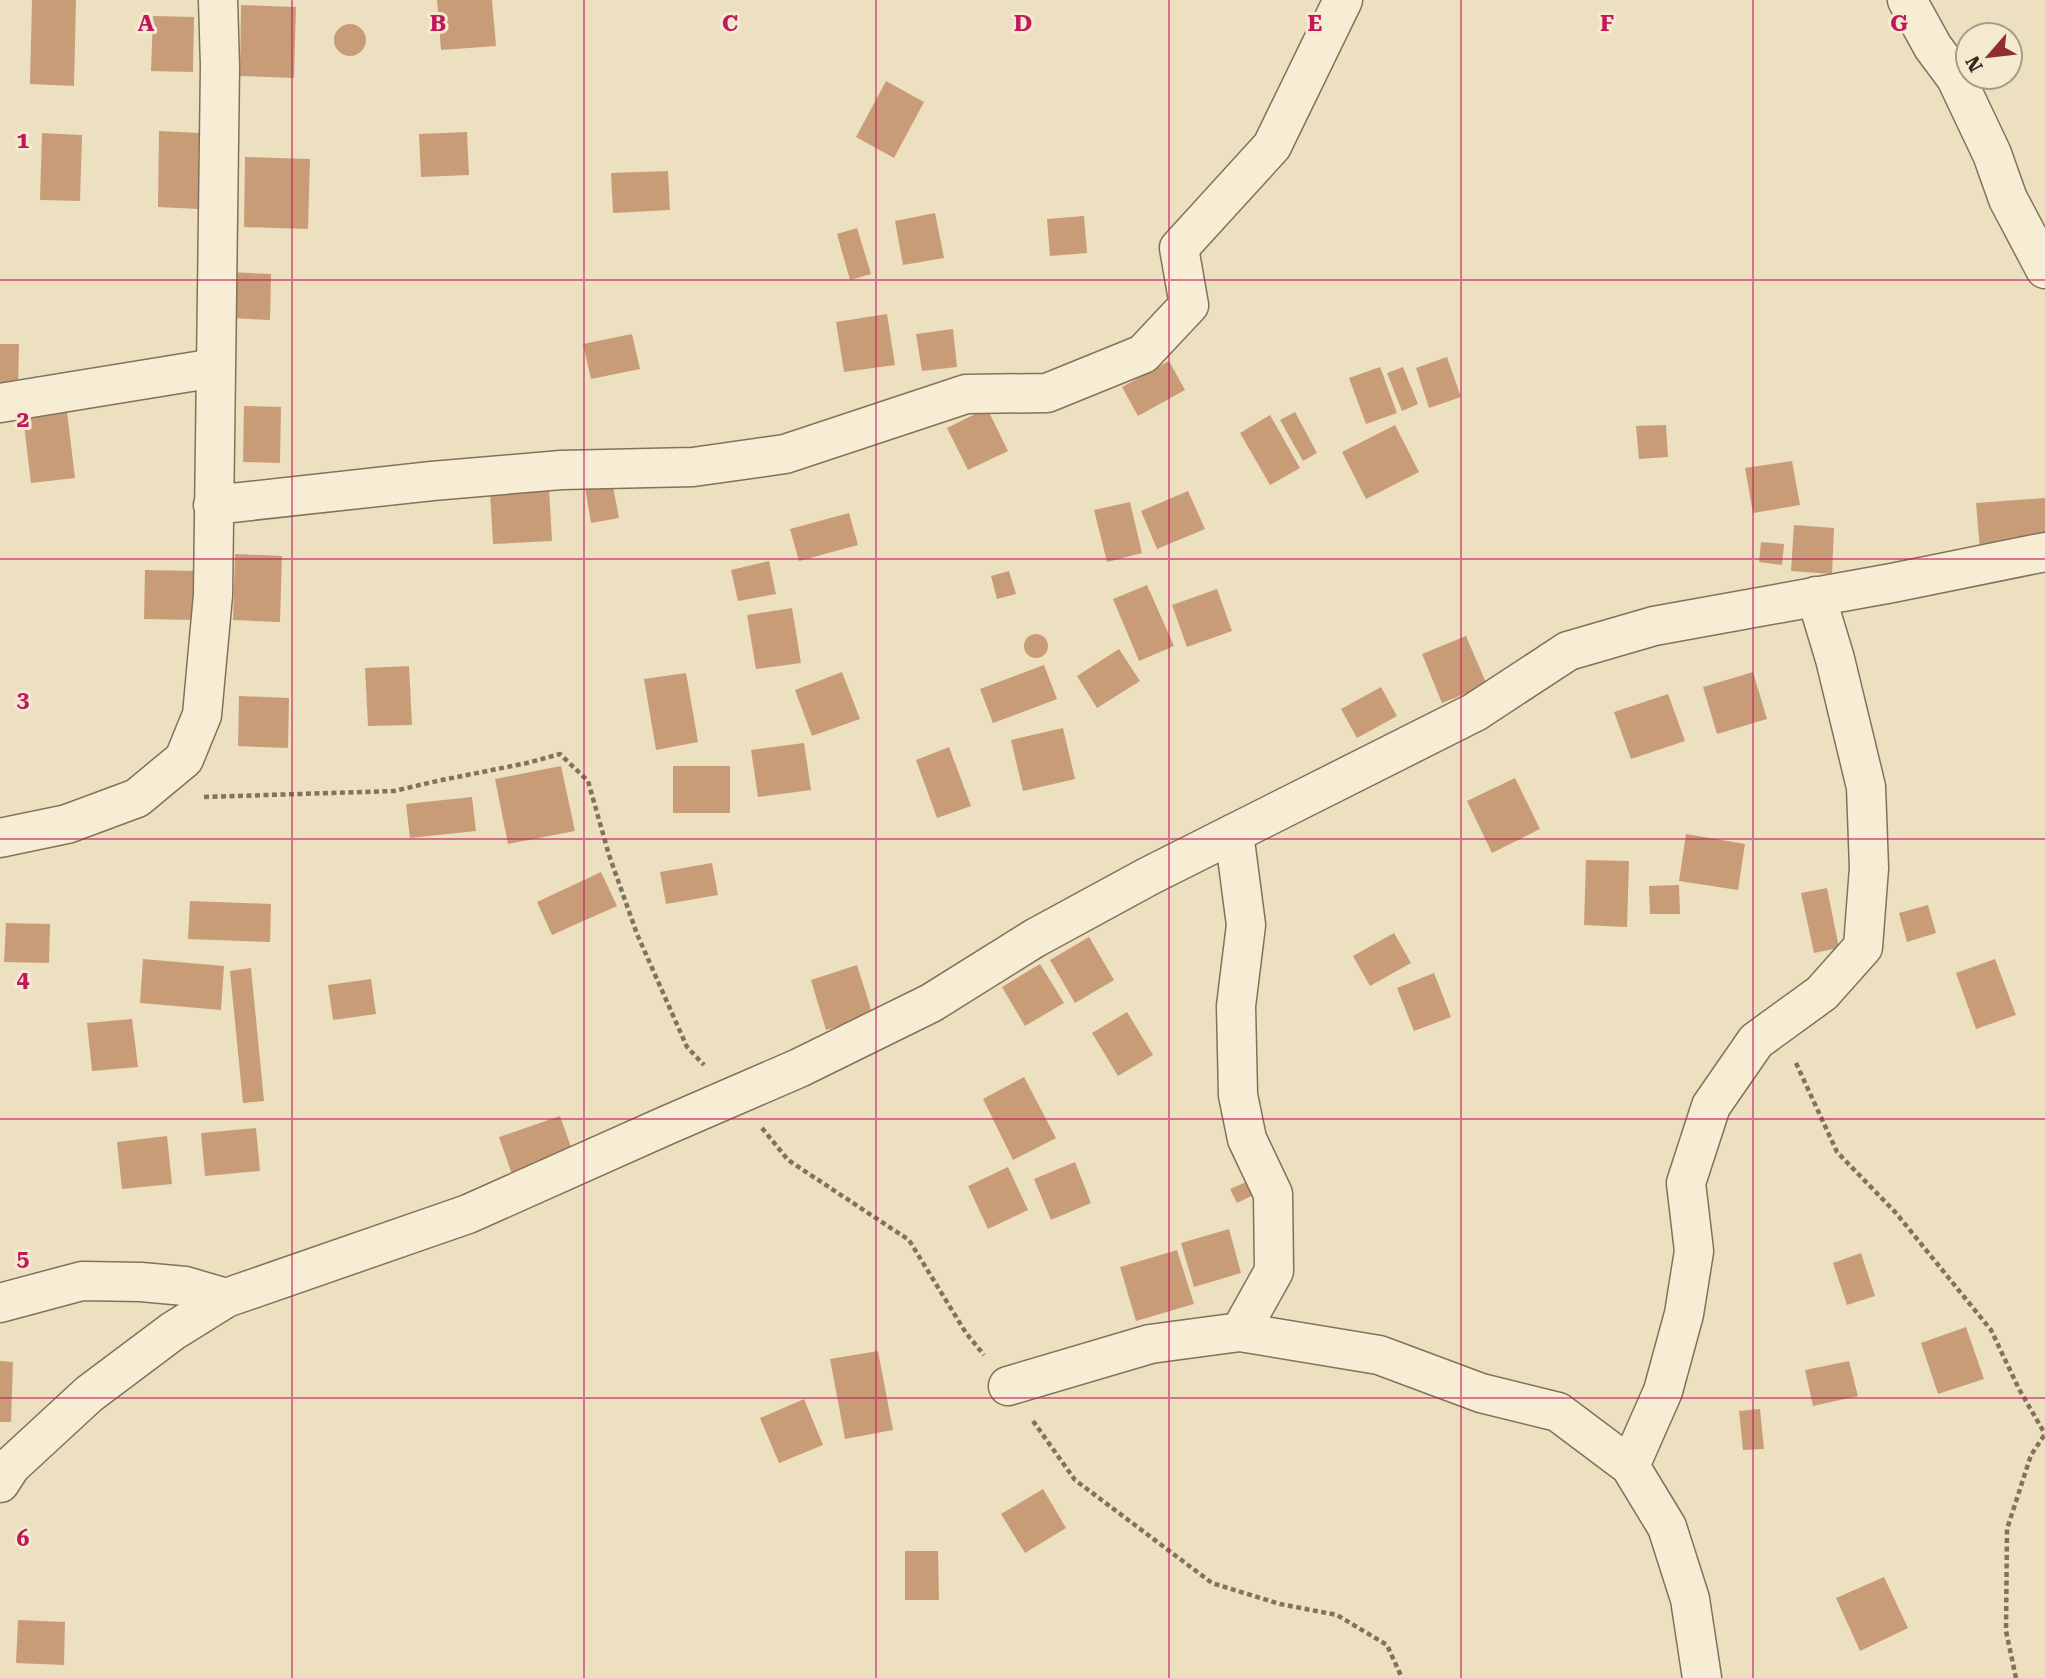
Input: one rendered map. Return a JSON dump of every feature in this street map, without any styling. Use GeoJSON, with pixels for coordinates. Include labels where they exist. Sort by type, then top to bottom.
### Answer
{"type":"FeatureCollection","features":[{"type":"Feature","properties":{"kind":"street"},"geometry":{"type":"LineString","coordinates":[[0,838],[67,824],[137,799],[184,759],[202,715],[212,595],[220,66],[218,0]]}},
{"type":"Feature","properties":{"kind":"street"},"geometry":{"type":"LineString","coordinates":[[214,505],[561,470],[693,467],[785,454],[966,394],[1047,393],[1143,354],[1189,305],[1179,248],[1272,146],[1343,0]]}},
{"type":"Feature","properties":{"kind":"street"},"geometry":{"type":"LineString","coordinates":[[1907,0],[1933,47],[1956,78],[1992,154],[2008,199],[2045,269]]}},
{"type":"Feature","properties":{"kind":"street"},"geometry":{"type":"LineString","coordinates":[[0,403],[215,368]]}},
{"type":"Feature","properties":{"kind":"street"},"geometry":{"type":"LineString","coordinates":[[0,1483],[11,1466],[89,1394],[173,1331],[226,1298],[468,1214],[799,1068],[931,1003],[1035,938],[1234,833],[1475,712],[1568,651],[1654,626],[2045,552]]}},
{"type":"Feature","properties":{"kind":"street"},"geometry":{"type":"LineString","coordinates":[[1630,1466],[1663,1391],[1684,1314],[1694,1251],[1686,1183],[1711,1106],[1756,1041],[1822,993],[1863,947],[1868,868],[1866,787],[1835,659],[1816,596]]}},
{"type":"Feature","properties":{"kind":"street"},"geometry":{"type":"LineString","coordinates":[[1234,833],[1246,925],[1236,1006],[1238,1095],[1247,1139],[1273,1194],[1274,1271],[1240,1332]]}},
{"type":"Feature","properties":{"kind":"street"},"geometry":{"type":"LineString","coordinates":[[0,1303],[82,1281],[185,1286],[226,1298]]}},
{"type":"Feature","properties":{"kind":"street"},"geometry":{"type":"LineString","coordinates":[[1008,1386],[1150,1344],[1240,1332],[1379,1355],[1481,1393],[1558,1412],[1630,1466],[1667,1527],[1690,1599],[1702,1678]]}},
{"type":"Feature","properties":{"kind":"path"},"geometry":{"type":"LineString","coordinates":[[137,799],[394,792],[560,754],[588,781],[609,855],[637,934],[687,1047],[736,1096],[788,1160],[909,1240],[966,1333],[1008,1386],[1074,1480],[1212,1583],[1280,1604],[1337,1615],[1387,1645],[1402,1678]]}},
{"type":"Feature","properties":{"kind":"path"},"geometry":{"type":"LineString","coordinates":[[1779,1025],[1837,1152],[1896,1213],[1991,1330],[2019,1389],[2045,1434],[2031,1455],[2007,1529],[2006,1630],[2016,1678]]}},
{"type":"Feature","properties":{"kind":"building"},"geometry":{"type":"Polygon","coordinates":[[[32,0],[76,0],[74,86],[30,84],[32,0]]]}},
{"type":"Feature","properties":{"kind":"building"},"geometry":{"type":"Polygon","coordinates":[[[437,0],[492,0],[496,46],[441,50],[437,0]]]}},
{"type":"Feature","properties":{"kind":"building"},"geometry":{"type":"Polygon","coordinates":[[[241,5],[296,7],[294,78],[240,76],[241,5]]]}},
{"type":"Feature","properties":{"kind":"building"},"geometry":{"type":"Polygon","coordinates":[[[153,16],[194,17],[193,72],[151,71],[153,16]]]}},
{"type":"Feature","properties":{"kind":"building"},"geometry":{"type":"Polygon","coordinates":[[[350,24],[362,28],[366,40],[362,52],[350,56],[338,52],[334,40],[338,28],[350,24]]]}},
{"type":"Feature","properties":{"kind":"building"},"geometry":{"type":"Polygon","coordinates":[[[886,81],[924,102],[894,158],[856,137],[886,81]]]}},
{"type":"Feature","properties":{"kind":"building"},"geometry":{"type":"Polygon","coordinates":[[[159,131],[199,133],[198,209],[158,207],[159,131]]]}},
{"type":"Feature","properties":{"kind":"building"},"geometry":{"type":"Polygon","coordinates":[[[467,132],[469,175],[421,177],[419,134],[467,132]]]}},
{"type":"Feature","properties":{"kind":"building"},"geometry":{"type":"Polygon","coordinates":[[[42,133],[82,135],[80,201],[40,200],[42,133]]]}},
{"type":"Feature","properties":{"kind":"building"},"geometry":{"type":"Polygon","coordinates":[[[245,157],[310,159],[308,229],[244,227],[245,157]]]}},
{"type":"Feature","properties":{"kind":"building"},"geometry":{"type":"Polygon","coordinates":[[[668,171],[670,210],[613,213],[611,173],[668,171]]]}},
{"type":"Feature","properties":{"kind":"building"},"geometry":{"type":"Polygon","coordinates":[[[935,213],[944,258],[903,265],[895,221],[935,213]]]}},
{"type":"Feature","properties":{"kind":"building"},"geometry":{"type":"Polygon","coordinates":[[[1084,216],[1087,253],[1050,256],[1047,219],[1084,216]]]}},
{"type":"Feature","properties":{"kind":"building"},"geometry":{"type":"Polygon","coordinates":[[[857,228],[871,274],[850,280],[837,234],[857,228]]]}},
{"type":"Feature","properties":{"kind":"building"},"geometry":{"type":"Polygon","coordinates":[[[228,272],[271,274],[270,320],[227,318],[228,272]]]}},
{"type":"Feature","properties":{"kind":"building"},"geometry":{"type":"Polygon","coordinates":[[[887,314],[895,365],[844,372],[836,322],[887,314]]]}},
{"type":"Feature","properties":{"kind":"building"},"geometry":{"type":"Polygon","coordinates":[[[953,329],[957,367],[922,371],[916,334],[953,329]]]}},
{"type":"Feature","properties":{"kind":"building"},"geometry":{"type":"Polygon","coordinates":[[[632,334],[640,369],[591,379],[583,344],[632,334]]]}},
{"type":"Feature","properties":{"kind":"building"},"geometry":{"type":"Polygon","coordinates":[[[0,344],[19,344],[18,389],[0,388],[0,344]]]}},
{"type":"Feature","properties":{"kind":"building"},"geometry":{"type":"Polygon","coordinates":[[[1447,357],[1461,397],[1429,408],[1416,368],[1447,357]]]}},
{"type":"Feature","properties":{"kind":"building"},"geometry":{"type":"Polygon","coordinates":[[[1169,361],[1185,390],[1138,416],[1122,387],[1169,361]]]}},
{"type":"Feature","properties":{"kind":"building"},"geometry":{"type":"Polygon","coordinates":[[[1380,367],[1397,413],[1366,424],[1349,378],[1380,367]]]}},
{"type":"Feature","properties":{"kind":"building"},"geometry":{"type":"Polygon","coordinates":[[[1403,367],[1418,404],[1402,411],[1387,373],[1403,367]]]}},
{"type":"Feature","properties":{"kind":"building"},"geometry":{"type":"Polygon","coordinates":[[[244,406],[281,407],[280,463],[243,462],[244,406]]]}},
{"type":"Feature","properties":{"kind":"building"},"geometry":{"type":"Polygon","coordinates":[[[987,408],[1008,451],[968,470],[947,428],[987,408]]]}},
{"type":"Feature","properties":{"kind":"building"},"geometry":{"type":"Polygon","coordinates":[[[67,412],[75,478],[31,483],[23,417],[67,412]]]}},
{"type":"Feature","properties":{"kind":"building"},"geometry":{"type":"Polygon","coordinates":[[[1295,412],[1317,453],[1303,461],[1280,420],[1295,412]]]}},
{"type":"Feature","properties":{"kind":"building"},"geometry":{"type":"Polygon","coordinates":[[[1270,415],[1300,468],[1270,485],[1240,433],[1270,415]]]}},
{"type":"Feature","properties":{"kind":"building"},"geometry":{"type":"Polygon","coordinates":[[[1395,425],[1419,472],[1366,499],[1342,452],[1395,425]]]}},
{"type":"Feature","properties":{"kind":"building"},"geometry":{"type":"Polygon","coordinates":[[[1666,425],[1668,457],[1639,459],[1636,426],[1666,425]]]}},
{"type":"Feature","properties":{"kind":"building"},"geometry":{"type":"Polygon","coordinates":[[[1792,461],[1800,505],[1753,513],[1745,468],[1792,461]]]}},
{"type":"Feature","properties":{"kind":"building"},"geometry":{"type":"Polygon","coordinates":[[[612,481],[619,518],[591,523],[585,487],[612,481]]]}},
{"type":"Feature","properties":{"kind":"building"},"geometry":{"type":"Polygon","coordinates":[[[549,487],[552,541],[493,544],[490,491],[549,487]]]}},
{"type":"Feature","properties":{"kind":"building"},"geometry":{"type":"Polygon","coordinates":[[[1188,491],[1205,529],[1157,549],[1141,511],[1188,491]]]}},
{"type":"Feature","properties":{"kind":"building"},"geometry":{"type":"Polygon","coordinates":[[[2045,498],[2045,545],[1980,550],[1976,503],[2045,498]]]}},
{"type":"Feature","properties":{"kind":"building"},"geometry":{"type":"Polygon","coordinates":[[[1130,502],[1142,553],[1107,562],[1094,510],[1130,502]]]}},
{"type":"Feature","properties":{"kind":"building"},"geometry":{"type":"Polygon","coordinates":[[[849,513],[858,545],[799,561],[790,529],[849,513]]]}},
{"type":"Feature","properties":{"kind":"building"},"geometry":{"type":"Polygon","coordinates":[[[1794,525],[1834,528],[1832,574],[1791,571],[1794,525]]]}},
{"type":"Feature","properties":{"kind":"building"},"geometry":{"type":"Polygon","coordinates":[[[1761,542],[1784,544],[1782,565],[1759,562],[1761,542]]]}},
{"type":"Feature","properties":{"kind":"building"},"geometry":{"type":"Polygon","coordinates":[[[235,554],[282,556],[280,622],[233,620],[235,554]]]}},
{"type":"Feature","properties":{"kind":"building"},"geometry":{"type":"Polygon","coordinates":[[[769,561],[776,594],[738,601],[731,570],[769,561]]]}},
{"type":"Feature","properties":{"kind":"building"},"geometry":{"type":"Polygon","coordinates":[[[145,570],[196,571],[195,620],[144,619],[145,570]]]}},
{"type":"Feature","properties":{"kind":"building"},"geometry":{"type":"Polygon","coordinates":[[[1009,571],[1016,594],[997,599],[991,576],[1009,571]]]}},
{"type":"Feature","properties":{"kind":"building"},"geometry":{"type":"Polygon","coordinates":[[[1147,585],[1174,646],[1139,661],[1113,599],[1147,585]]]}},
{"type":"Feature","properties":{"kind":"building"},"geometry":{"type":"Polygon","coordinates":[[[1217,589],[1232,631],[1187,647],[1172,605],[1217,589]]]}},
{"type":"Feature","properties":{"kind":"building"},"geometry":{"type":"Polygon","coordinates":[[[792,608],[801,663],[756,669],[747,615],[792,608]]]}},
{"type":"Feature","properties":{"kind":"building"},"geometry":{"type":"Polygon","coordinates":[[[1036,634],[1045,637],[1048,646],[1045,655],[1036,658],[1027,655],[1024,646],[1027,637],[1036,634]]]}},
{"type":"Feature","properties":{"kind":"building"},"geometry":{"type":"Polygon","coordinates":[[[1466,636],[1487,685],[1442,703],[1422,654],[1466,636]]]}},
{"type":"Feature","properties":{"kind":"building"},"geometry":{"type":"Polygon","coordinates":[[[1119,649],[1140,681],[1097,708],[1077,676],[1119,649]]]}},
{"type":"Feature","properties":{"kind":"building"},"geometry":{"type":"Polygon","coordinates":[[[1044,665],[1057,699],[993,723],[980,689],[1044,665]]]}},
{"type":"Feature","properties":{"kind":"building"},"geometry":{"type":"Polygon","coordinates":[[[409,666],[412,725],[368,726],[365,668],[409,666]]]}},
{"type":"Feature","properties":{"kind":"building"},"geometry":{"type":"Polygon","coordinates":[[[842,672],[860,719],[812,736],[795,690],[842,672]]]}},
{"type":"Feature","properties":{"kind":"building"},"geometry":{"type":"Polygon","coordinates":[[[1753,672],[1767,719],[1717,734],[1703,687],[1753,672]]]}},
{"type":"Feature","properties":{"kind":"building"},"geometry":{"type":"Polygon","coordinates":[[[686,673],[698,742],[656,750],[644,679],[686,673]]]}},
{"type":"Feature","properties":{"kind":"building"},"geometry":{"type":"Polygon","coordinates":[[[1381,687],[1397,716],[1357,738],[1341,709],[1381,687]]]}},
{"type":"Feature","properties":{"kind":"building"},"geometry":{"type":"Polygon","coordinates":[[[1668,694],[1685,741],[1631,759],[1614,712],[1668,694]]]}},
{"type":"Feature","properties":{"kind":"building"},"geometry":{"type":"Polygon","coordinates":[[[239,696],[289,698],[288,748],[238,746],[239,696]]]}},
{"type":"Feature","properties":{"kind":"building"},"geometry":{"type":"Polygon","coordinates":[[[1063,728],[1075,779],[1023,791],[1011,740],[1063,728]]]}},
{"type":"Feature","properties":{"kind":"building"},"geometry":{"type":"Polygon","coordinates":[[[804,743],[811,790],[758,797],[751,750],[804,743]]]}},
{"type":"Feature","properties":{"kind":"building"},"geometry":{"type":"Polygon","coordinates":[[[949,747],[971,806],[937,818],[916,760],[949,747]]]}},
{"type":"Feature","properties":{"kind":"building"},"geometry":{"type":"Polygon","coordinates":[[[561,766],[575,831],[508,844],[495,779],[561,766]]]}},
{"type":"Feature","properties":{"kind":"building"},"geometry":{"type":"Polygon","coordinates":[[[673,766],[730,766],[730,813],[673,813],[673,766]]]}},
{"type":"Feature","properties":{"kind":"building"},"geometry":{"type":"Polygon","coordinates":[[[1515,778],[1540,829],[1492,853],[1467,801],[1515,778]]]}},
{"type":"Feature","properties":{"kind":"building"},"geometry":{"type":"Polygon","coordinates":[[[472,797],[476,831],[410,838],[406,804],[472,797]]]}},
{"type":"Feature","properties":{"kind":"building"},"geometry":{"type":"Polygon","coordinates":[[[1686,834],[1745,844],[1738,890],[1679,881],[1686,834]]]}},
{"type":"Feature","properties":{"kind":"building"},"geometry":{"type":"Polygon","coordinates":[[[1586,860],[1629,861],[1627,927],[1584,925],[1586,860]]]}},
{"type":"Feature","properties":{"kind":"building"},"geometry":{"type":"Polygon","coordinates":[[[712,863],[718,895],[666,904],[660,872],[712,863]]]}},
{"type":"Feature","properties":{"kind":"building"},"geometry":{"type":"Polygon","coordinates":[[[601,872],[617,906],[552,935],[537,902],[601,872]]]}},
{"type":"Feature","properties":{"kind":"building"},"geometry":{"type":"Polygon","coordinates":[[[1679,885],[1680,914],[1650,914],[1649,886],[1679,885]]]}},
{"type":"Feature","properties":{"kind":"building"},"geometry":{"type":"Polygon","coordinates":[[[1827,888],[1839,948],[1814,953],[1801,893],[1827,888]]]}},
{"type":"Feature","properties":{"kind":"building"},"geometry":{"type":"Polygon","coordinates":[[[190,901],[271,904],[270,942],[188,939],[190,901]]]}},
{"type":"Feature","properties":{"kind":"building"},"geometry":{"type":"Polygon","coordinates":[[[1928,905],[1936,933],[1907,942],[1899,913],[1928,905]]]}},
{"type":"Feature","properties":{"kind":"building"},"geometry":{"type":"Polygon","coordinates":[[[6,923],[50,924],[49,963],[4,962],[6,923]]]}},
{"type":"Feature","properties":{"kind":"building"},"geometry":{"type":"Polygon","coordinates":[[[1394,933],[1411,963],[1370,986],[1353,956],[1394,933]]]}},
{"type":"Feature","properties":{"kind":"building"},"geometry":{"type":"Polygon","coordinates":[[[1089,937],[1114,980],[1075,1003],[1050,960],[1089,937]]]}},
{"type":"Feature","properties":{"kind":"building"},"geometry":{"type":"Polygon","coordinates":[[[143,959],[224,966],[221,1010],[140,1003],[143,959]]]}},
{"type":"Feature","properties":{"kind":"building"},"geometry":{"type":"Polygon","coordinates":[[[1995,959],[2016,1015],[1976,1029],[1956,973],[1995,959]]]}},
{"type":"Feature","properties":{"kind":"building"},"geometry":{"type":"Polygon","coordinates":[[[1040,964],[1064,1003],[1025,1026],[1002,987],[1040,964]]]}},
{"type":"Feature","properties":{"kind":"building"},"geometry":{"type":"Polygon","coordinates":[[[857,965],[873,1016],[826,1030],[811,980],[857,965]]]}},
{"type":"Feature","properties":{"kind":"building"},"geometry":{"type":"Polygon","coordinates":[[[251,968],[264,1101],[243,1103],[230,971],[251,968]]]}},
{"type":"Feature","properties":{"kind":"building"},"geometry":{"type":"Polygon","coordinates":[[[1434,973],[1451,1017],[1414,1031],[1397,988],[1434,973]]]}},
{"type":"Feature","properties":{"kind":"building"},"geometry":{"type":"Polygon","coordinates":[[[371,979],[376,1014],[333,1020],[328,985],[371,979]]]}},
{"type":"Feature","properties":{"kind":"building"},"geometry":{"type":"Polygon","coordinates":[[[1127,1012],[1153,1055],[1118,1076],[1092,1033],[1127,1012]]]}},
{"type":"Feature","properties":{"kind":"building"},"geometry":{"type":"Polygon","coordinates":[[[132,1019],[138,1067],[92,1071],[87,1023],[132,1019]]]}},
{"type":"Feature","properties":{"kind":"building"},"geometry":{"type":"Polygon","coordinates":[[[1024,1077],[1056,1138],[1013,1160],[983,1099],[1024,1077]]]}},
{"type":"Feature","properties":{"kind":"building"},"geometry":{"type":"Polygon","coordinates":[[[560,1116],[575,1158],[514,1180],[499,1137],[560,1116]]]}},
{"type":"Feature","properties":{"kind":"building"},"geometry":{"type":"Polygon","coordinates":[[[256,1128],[260,1171],[205,1176],[201,1133],[256,1128]]]}},
{"type":"Feature","properties":{"kind":"building"},"geometry":{"type":"Polygon","coordinates":[[[167,1136],[172,1184],[122,1189],[117,1142],[167,1136]]]}},
{"type":"Feature","properties":{"kind":"building"},"geometry":{"type":"Polygon","coordinates":[[[1075,1162],[1091,1203],[1051,1220],[1034,1179],[1075,1162]]]}},
{"type":"Feature","properties":{"kind":"building"},"geometry":{"type":"Polygon","coordinates":[[[1008,1167],[1028,1210],[988,1229],[968,1186],[1008,1167]]]}},
{"type":"Feature","properties":{"kind":"building"},"geometry":{"type":"Polygon","coordinates":[[[1251,1180],[1258,1193],[1237,1203],[1230,1189],[1251,1180]]]}},
{"type":"Feature","properties":{"kind":"building"},"geometry":{"type":"Polygon","coordinates":[[[1229,1229],[1241,1273],[1194,1287],[1181,1243],[1229,1229]]]}},
{"type":"Feature","properties":{"kind":"building"},"geometry":{"type":"Polygon","coordinates":[[[1177,1250],[1194,1304],[1136,1321],[1120,1267],[1177,1250]]]}},
{"type":"Feature","properties":{"kind":"building"},"geometry":{"type":"Polygon","coordinates":[[[1861,1253],[1875,1296],[1847,1305],[1833,1263],[1861,1253]]]}},
{"type":"Feature","properties":{"kind":"building"},"geometry":{"type":"Polygon","coordinates":[[[1966,1327],[1984,1379],[1938,1394],[1921,1343],[1966,1327]]]}},
{"type":"Feature","properties":{"kind":"building"},"geometry":{"type":"Polygon","coordinates":[[[878,1351],[893,1430],[845,1439],[830,1359],[878,1351]]]}},
{"type":"Feature","properties":{"kind":"building"},"geometry":{"type":"Polygon","coordinates":[[[0,1361],[13,1362],[11,1422],[0,1422],[0,1361]]]}},
{"type":"Feature","properties":{"kind":"building"},"geometry":{"type":"Polygon","coordinates":[[[1849,1361],[1858,1396],[1813,1406],[1805,1370],[1849,1361]]]}},
{"type":"Feature","properties":{"kind":"building"},"geometry":{"type":"Polygon","coordinates":[[[804,1399],[823,1445],[779,1463],[760,1418],[804,1399]]]}},
{"type":"Feature","properties":{"kind":"building"},"geometry":{"type":"Polygon","coordinates":[[[1760,1409],[1764,1449],[1743,1450],[1739,1411],[1760,1409]]]}},
{"type":"Feature","properties":{"kind":"building"},"geometry":{"type":"Polygon","coordinates":[[[1043,1489],[1066,1528],[1025,1553],[1001,1514],[1043,1489]]]}},
{"type":"Feature","properties":{"kind":"building"},"geometry":{"type":"Polygon","coordinates":[[[905,1551],[938,1551],[939,1600],[905,1600],[905,1551]]]}},
{"type":"Feature","properties":{"kind":"building"},"geometry":{"type":"Polygon","coordinates":[[[1884,1577],[1908,1628],[1860,1651],[1836,1598],[1884,1577]]]}},
{"type":"Feature","properties":{"kind":"building"},"geometry":{"type":"Polygon","coordinates":[[[18,1620],[65,1622],[64,1665],[16,1663],[18,1620]]]}}]}
